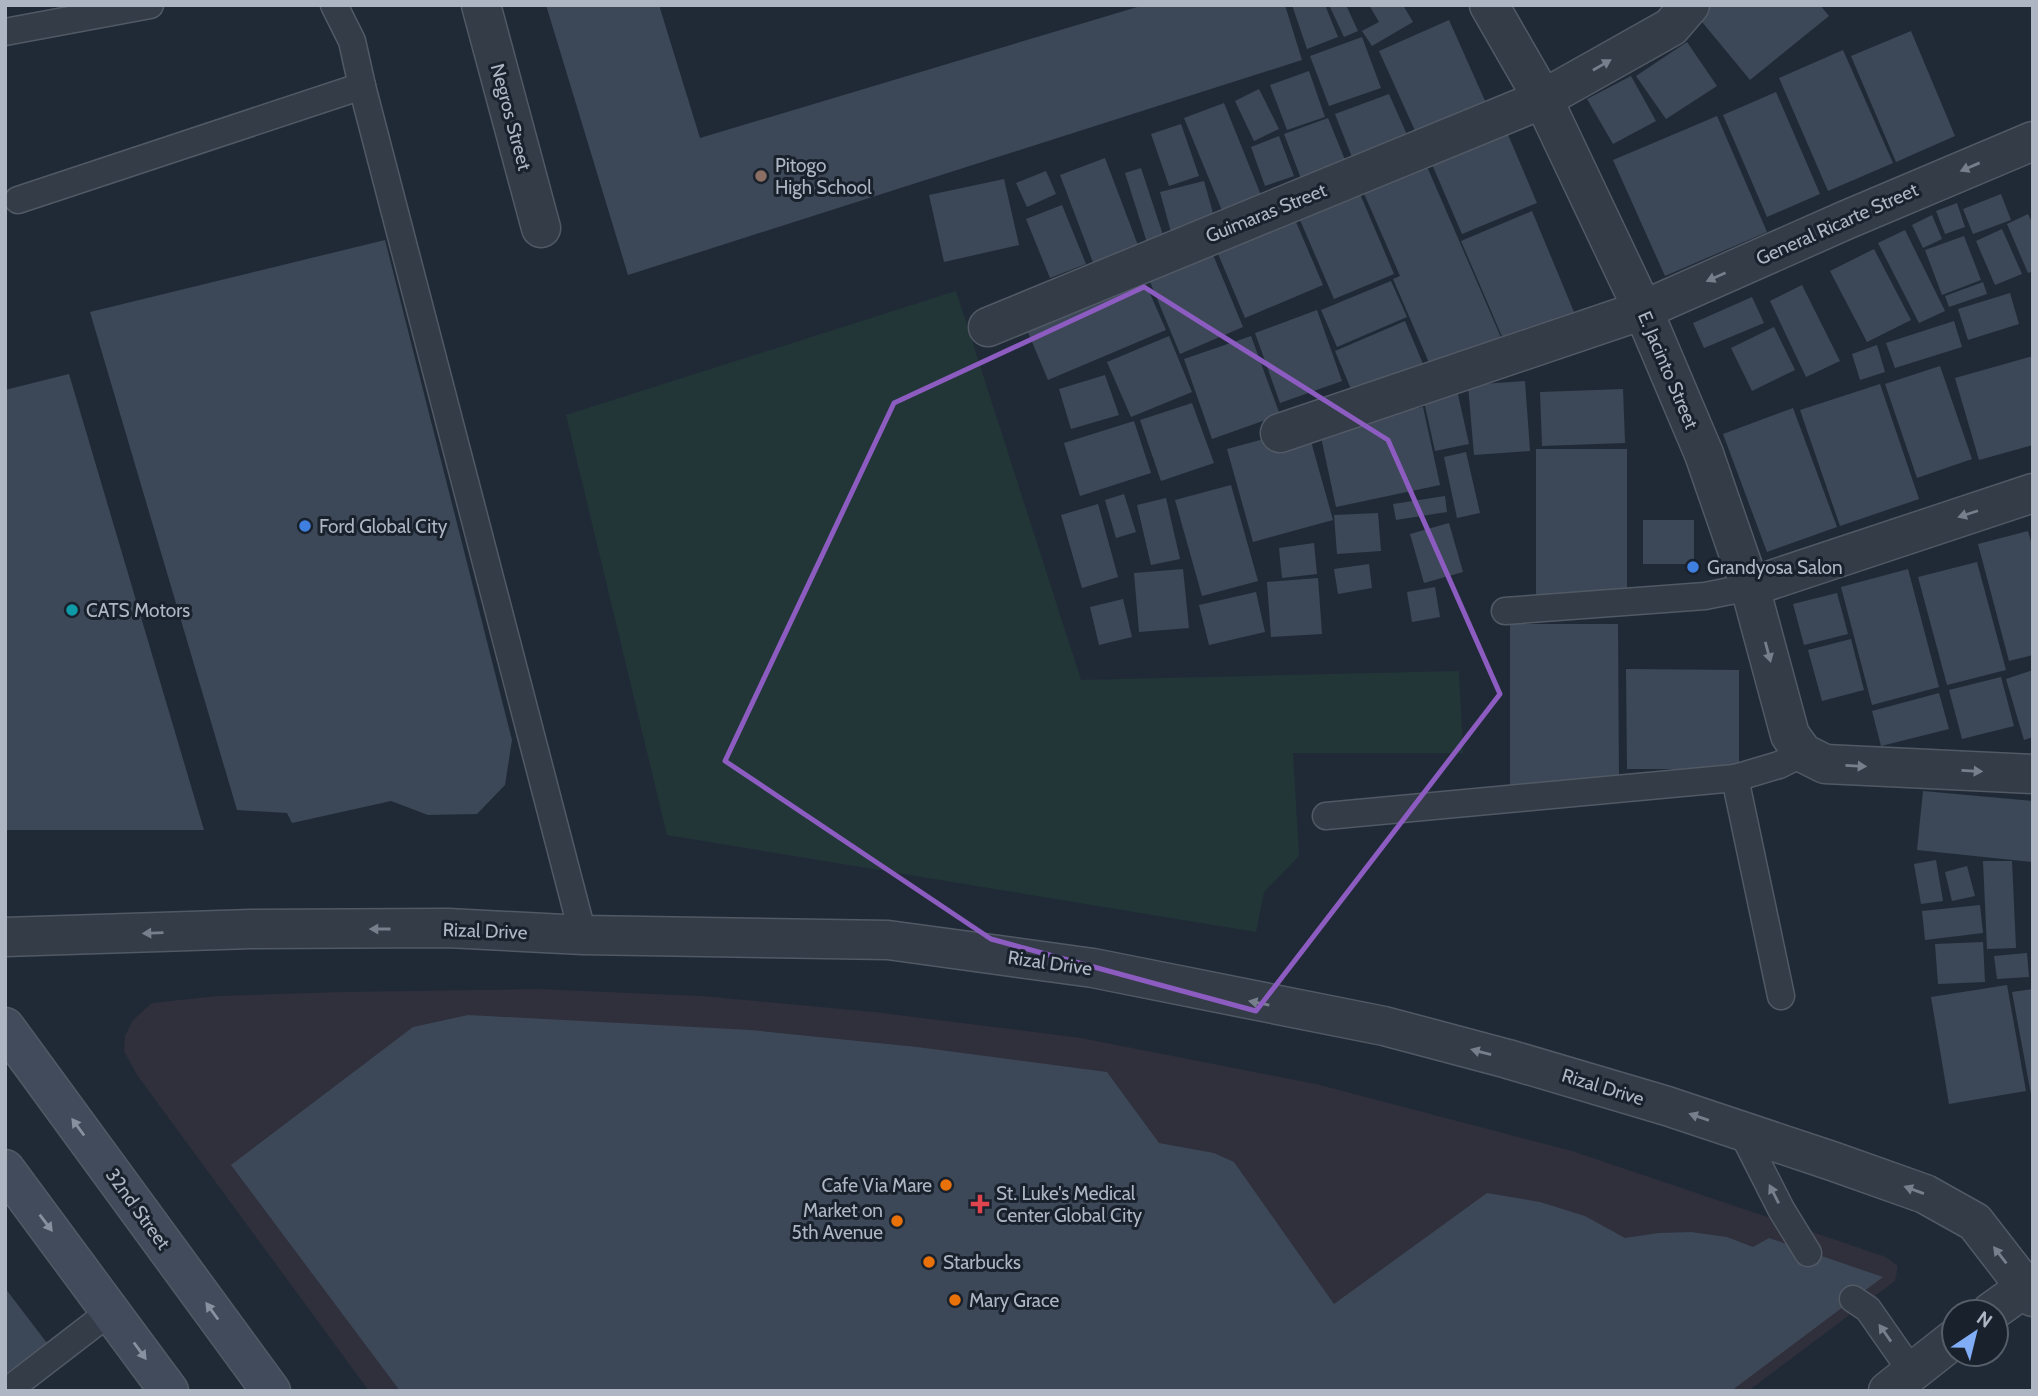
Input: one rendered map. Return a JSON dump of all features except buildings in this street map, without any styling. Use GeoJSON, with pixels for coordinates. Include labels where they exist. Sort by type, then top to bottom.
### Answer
{"type":"FeatureCollection","features":[{"type":"Feature","properties":{"kind":"main road","name":"32nd Street"},"geometry":{"type":"LineString","coordinates":[[5,1027],[271,1391]]}},
{"type":"Feature","properties":{"kind":"main road"},"geometry":{"type":"LineString","coordinates":[[5,1168],[169,1391]]}},
{"type":"Feature","properties":{"kind":"street","name":"Negros Street"},"geometry":{"type":"LineString","coordinates":[[481,5],[541,228]]}},
{"type":"Feature","properties":{"kind":"street","name":"E. Jacinto Street"},"geometry":{"type":"LineString","coordinates":[[1489,5],[1543,100],[1643,310],[1704,454],[1750,586],[1790,736],[1803,754]]}},
{"type":"Feature","properties":{"kind":"street","name":"Guimaras Street"},"geometry":{"type":"LineString","coordinates":[[988,327],[1543,100],[1671,27],[1690,5]]}},
{"type":"Feature","properties":{"kind":"street","name":"General Ricarte Street"},"geometry":{"type":"LineString","coordinates":[[1280,433],[1643,310],[2033,141]]}},
{"type":"Feature","properties":{"kind":"street"},"geometry":{"type":"LineString","coordinates":[[1750,586],[2033,493]]}},
{"type":"Feature","properties":{"kind":"street"},"geometry":{"type":"LineString","coordinates":[[1803,754],[1825,764],[2033,774]]}},
{"type":"Feature","properties":{"kind":"street","name":"Rizal Drive"},"geometry":{"type":"LineString","coordinates":[[5,937],[449,929],[583,935],[888,940],[1093,968],[1384,1026],[1508,1059],[1667,1106],[1925,1194],[1975,1222],[2030,1289]]}},
{"type":"Feature","properties":{"kind":"street"},"geometry":{"type":"LineString","coordinates":[[2010,1301],[2030,1289]]}},
{"type":"Feature","properties":{"kind":"street"},"geometry":{"type":"LineString","coordinates":[[1900,1381],[1940,1350]]}},
{"type":"Feature","properties":{"kind":"lane"},"geometry":{"type":"LineString","coordinates":[[5,32],[150,5]]}},
{"type":"Feature","properties":{"kind":"lane"},"geometry":{"type":"LineString","coordinates":[[334,5],[352,41],[583,935]]}},
{"type":"Feature","properties":{"kind":"lane"},"geometry":{"type":"LineString","coordinates":[[18,200],[362,86]]}},
{"type":"Feature","properties":{"kind":"lane"},"geometry":{"type":"LineString","coordinates":[[1505,611],[1705,596],[1750,586]]}},
{"type":"Feature","properties":{"kind":"lane"},"geometry":{"type":"LineString","coordinates":[[1326,817],[1735,778],[1779,765],[1803,754]]}},
{"type":"Feature","properties":{"kind":"lane"},"geometry":{"type":"LineString","coordinates":[[1735,778],[1781,996]]}},
{"type":"Feature","properties":{"kind":"lane"},"geometry":{"type":"LineString","coordinates":[[1742,1132],[1781,1209],[1808,1253]]}},
{"type":"Feature","properties":{"kind":"lane"},"geometry":{"type":"LineString","coordinates":[[1853,1299],[1868,1309],[1900,1381]]}},
{"type":"Feature","properties":{"kind":"lane"},"geometry":{"type":"LineString","coordinates":[[6,1391],[111,1311]]}},
{"type":"Feature","properties":{"kind":"highlighted area"},"geometry":{"type":"Polygon","coordinates":[[[1144,287],[1388,440],[1500,694],[1256,1011],[991,939],[725,761],[894,403],[1144,287]]]}},
{"type":"Feature","properties":{"kind":"shaded area","name":"St. Luke's Medical Center Global City"},"geometry":{"type":"Polygon","coordinates":[[[538,989],[702,996],[874,1012],[1081,1038],[1316,1084],[1572,1151],[1886,1257],[1898,1266],[1895,1281],[1748,1391],[369,1391],[137,1075],[124,1051],[125,1036],[133,1020],[152,1003],[217,996],[538,989]]]}},
{"type":"Feature","properties":{"kind":"green space"},"geometry":{"type":"Polygon","coordinates":[[[956,291],[1081,680],[1459,671],[1463,753],[1293,753],[1299,856],[1264,892],[1256,932],[667,835],[566,415],[956,291]]]}},
{"type":"Feature","properties":{"kind":"place","name":"Pitogo High School"},"geometry":{"type":"Point","coordinates":[761,176]}},
{"type":"Feature","properties":{"kind":"place","name":"Ford Global City"},"geometry":{"type":"Point","coordinates":[305,526]}},
{"type":"Feature","properties":{"kind":"place","name":"Grandyosa Salon"},"geometry":{"type":"Point","coordinates":[1693,567]}},
{"type":"Feature","properties":{"kind":"place","name":"CATS Motors"},"geometry":{"type":"Point","coordinates":[72,610]}},
{"type":"Feature","properties":{"kind":"place","name":"Cafe Via Mare"},"geometry":{"type":"Point","coordinates":[946,1185]}},
{"type":"Feature","properties":{"kind":"place","name":"St. Luke's Medical Center Global City"},"geometry":{"type":"Point","coordinates":[980,1204]}},
{"type":"Feature","properties":{"kind":"place","name":"Market on 5th Avenue"},"geometry":{"type":"Point","coordinates":[897,1221]}},
{"type":"Feature","properties":{"kind":"place","name":"Starbucks"},"geometry":{"type":"Point","coordinates":[929,1262]}},
{"type":"Feature","properties":{"kind":"place","name":"Mary Grace"},"geometry":{"type":"Point","coordinates":[955,1300]}}]}
